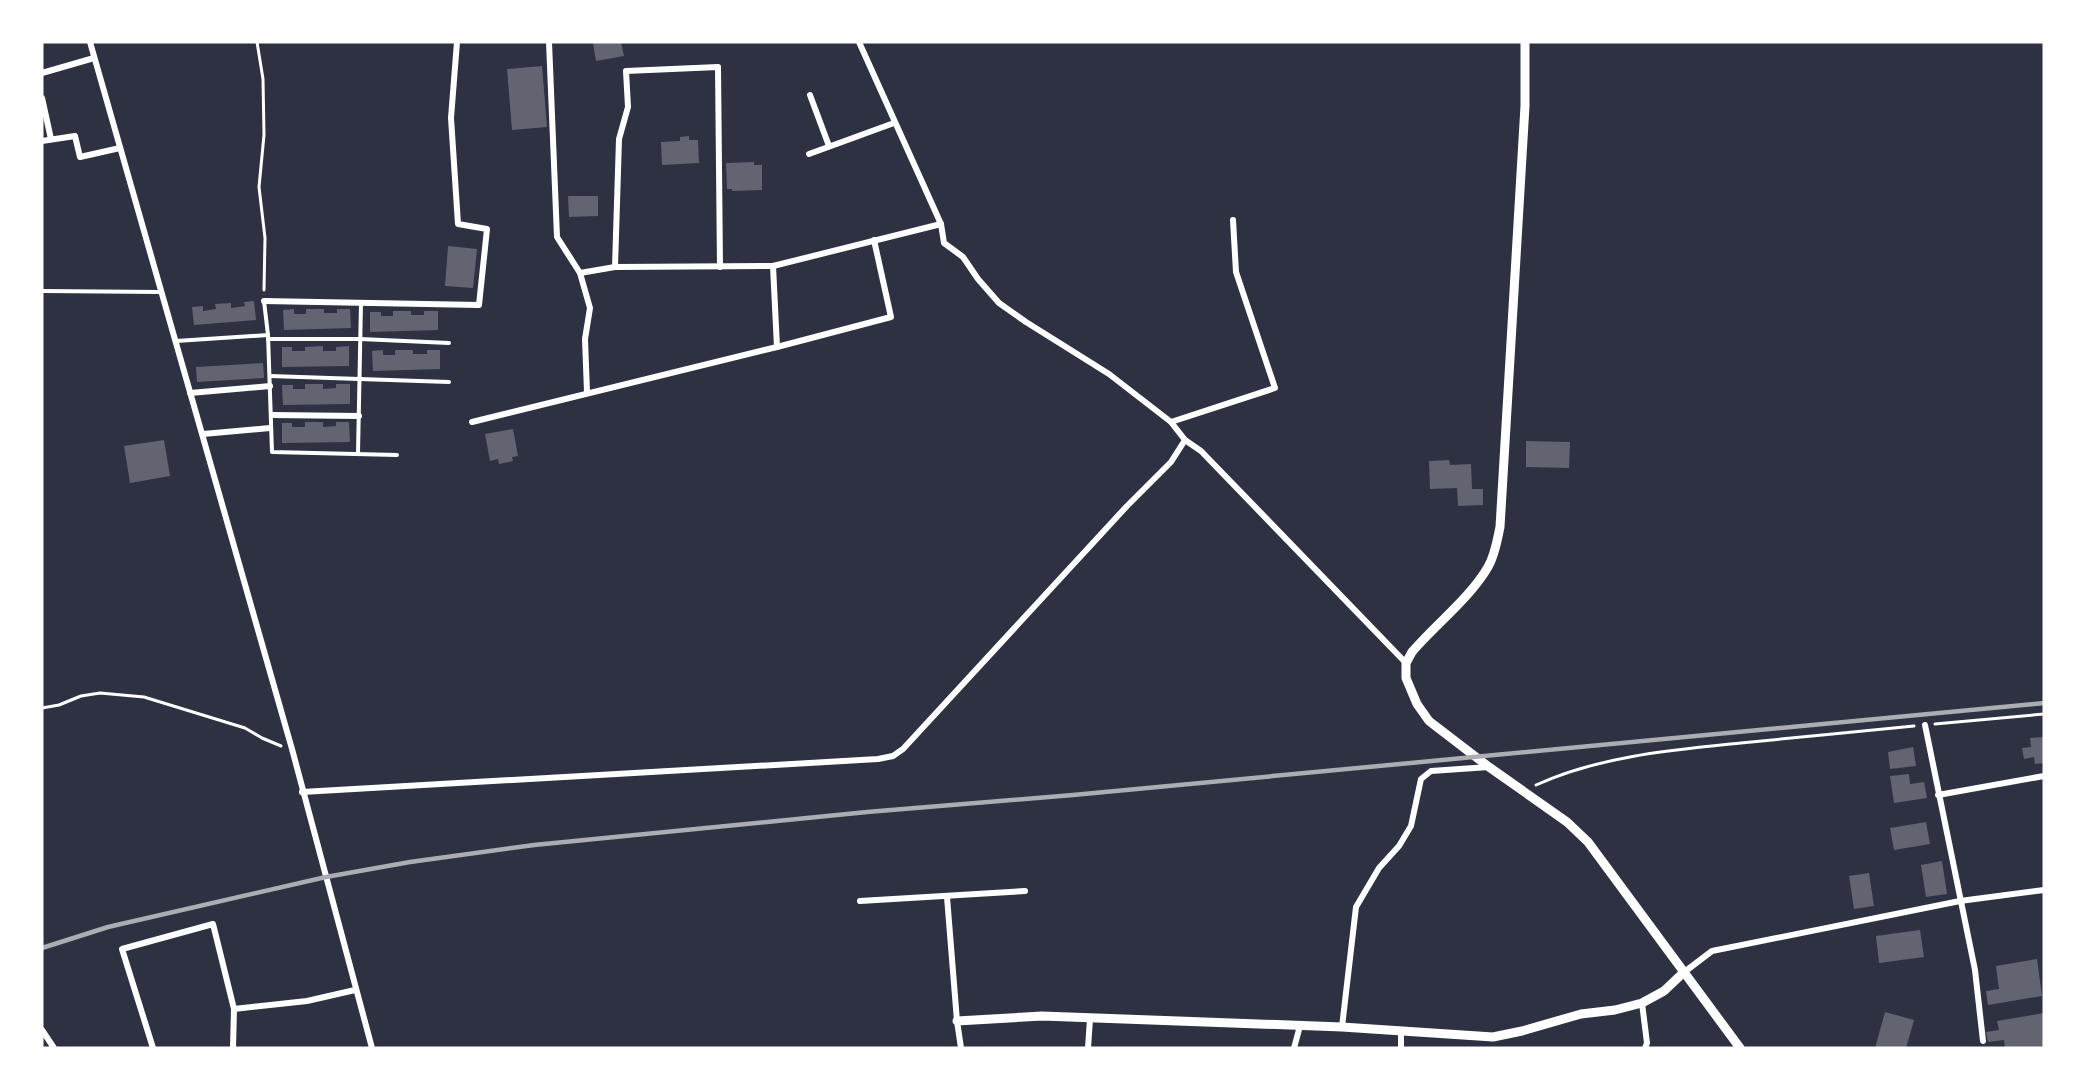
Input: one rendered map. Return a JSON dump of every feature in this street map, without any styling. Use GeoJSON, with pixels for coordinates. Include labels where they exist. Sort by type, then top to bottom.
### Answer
{"type":"FeatureCollection","features":[{"type":"Feature","properties":{"kind":"street"},"geometry":{"type":"LineString","coordinates":[[90,42],[292,749],[372,1048]]}},
{"type":"Feature","properties":{"kind":"street"},"geometry":{"type":"LineString","coordinates":[[264,301],[479,305],[487,229],[458,224],[451,118],[457,42]]}},
{"type":"Feature","properties":{"kind":"street"},"geometry":{"type":"LineString","coordinates":[[549,42],[556,237],[580,273],[590,308],[585,339],[587,392]]}},
{"type":"Feature","properties":{"kind":"street"},"geometry":{"type":"LineString","coordinates":[[859,42],[941,224],[944,243],[963,257],[999,303],[1109,374],[1171,422],[1185,440],[1201,451],[1406,663]]}},
{"type":"Feature","properties":{"kind":"street"},"geometry":{"type":"LineString","coordinates":[[1525,42],[1525,106],[1500,527],[1495,550],[1487,568],[1476,584],[1412,652],[1406,663],[1406,678],[1417,704],[1429,721],[1567,822],[1588,842],[1740,1048]]}},
{"type":"Feature","properties":{"kind":"street"},"geometry":{"type":"LineString","coordinates":[[42,73],[94,58]]}},
{"type":"Feature","properties":{"kind":"street"},"geometry":{"type":"LineString","coordinates":[[615,267],[619,139],[628,106],[626,71],[718,67],[720,267]]}},
{"type":"Feature","properties":{"kind":"street"},"geometry":{"type":"LineString","coordinates":[[810,95],[829,146]]}},
{"type":"Feature","properties":{"kind":"street"},"geometry":{"type":"LineString","coordinates":[[42,98],[51,139]]}},
{"type":"Feature","properties":{"kind":"street"},"geometry":{"type":"LineString","coordinates":[[809,154],[894,123]]}},
{"type":"Feature","properties":{"kind":"street"},"geometry":{"type":"LineString","coordinates":[[42,141],[75,136],[80,157],[120,148]]}},
{"type":"Feature","properties":{"kind":"street"},"geometry":{"type":"LineString","coordinates":[[1171,422],[1275,388],[1236,272],[1233,220]]}},
{"type":"Feature","properties":{"kind":"street"},"geometry":{"type":"LineString","coordinates":[[580,273],[615,267],[773,266],[941,224]]}},
{"type":"Feature","properties":{"kind":"street"},"geometry":{"type":"LineString","coordinates":[[472,422],[891,317],[874,240]]}},
{"type":"Feature","properties":{"kind":"street"},"geometry":{"type":"LineString","coordinates":[[773,266],[777,347]]}},
{"type":"Feature","properties":{"kind":"street"},"geometry":{"type":"LineString","coordinates":[[190,393],[270,386]]}},
{"type":"Feature","properties":{"kind":"street"},"geometry":{"type":"LineString","coordinates":[[272,415],[359,416]]}},
{"type":"Feature","properties":{"kind":"street"},"geometry":{"type":"LineString","coordinates":[[203,434],[270,428]]}},
{"type":"Feature","properties":{"kind":"street"},"geometry":{"type":"LineString","coordinates":[[302,792],[878,759],[893,756],[903,749],[1127,506],[1171,462],[1185,440]]}},
{"type":"Feature","properties":{"kind":"street"},"geometry":{"type":"LineString","coordinates":[[1925,724],[1975,970],[1983,1041]]}},
{"type":"Feature","properties":{"kind":"street"},"geometry":{"type":"LineString","coordinates":[[1342,1027],[1356,907],[1379,868],[1399,846],[1412,826],[1420,779],[1431,771],[1489,767]]}},
{"type":"Feature","properties":{"kind":"street"},"geometry":{"type":"LineString","coordinates":[[1938,795],[2044,776]]}},
{"type":"Feature","properties":{"kind":"street"},"geometry":{"type":"LineString","coordinates":[[957,1021],[1042,1016],[1342,1027],[1493,1037],[1581,1014],[1642,1004],[1664,991],[1712,951],[1960,901],[2044,890]]}},
{"type":"Feature","properties":{"kind":"street"},"geometry":{"type":"LineString","coordinates":[[860,901],[1025,891]]}},
{"type":"Feature","properties":{"kind":"street"},"geometry":{"type":"LineString","coordinates":[[947,897],[957,1021],[962,1048]]}},
{"type":"Feature","properties":{"kind":"street"},"geometry":{"type":"LineString","coordinates":[[153,1048],[122,949],[213,924],[234,1009],[232,1048]]}},
{"type":"Feature","properties":{"kind":"street"},"geometry":{"type":"LineString","coordinates":[[234,1009],[307,1001],[356,990]]}},
{"type":"Feature","properties":{"kind":"street"},"geometry":{"type":"LineString","coordinates":[[1642,1004],[1646,1048]]}},
{"type":"Feature","properties":{"kind":"street"},"geometry":{"type":"LineString","coordinates":[[1088,1048],[1090,1019]]}},
{"type":"Feature","properties":{"kind":"street"},"geometry":{"type":"LineString","coordinates":[[1294,1048],[1300,1026]]}},
{"type":"Feature","properties":{"kind":"street"},"geometry":{"type":"LineString","coordinates":[[42,1030],[54,1048]]}},
{"type":"Feature","properties":{"kind":"street"},"geometry":{"type":"LineString","coordinates":[[1401,1032],[1401,1048]]}},
{"type":"Feature","properties":{"kind":"lane"},"geometry":{"type":"LineString","coordinates":[[42,291],[160,292]]}},
{"type":"Feature","properties":{"kind":"lane"},"geometry":{"type":"LineString","coordinates":[[264,301],[268,337],[272,452],[397,455]]}},
{"type":"Feature","properties":{"kind":"lane"},"geometry":{"type":"LineString","coordinates":[[358,453],[361,303]]}},
{"type":"Feature","properties":{"kind":"lane"},"geometry":{"type":"LineString","coordinates":[[175,341],[268,337],[449,343]]}},
{"type":"Feature","properties":{"kind":"lane"},"geometry":{"type":"LineString","coordinates":[[270,376],[449,382]]}},
{"type":"Feature","properties":{"kind":"path"},"geometry":{"type":"LineString","coordinates":[[256,42],[263,79],[264,135],[259,187],[265,238],[264,301]]}},
{"type":"Feature","properties":{"kind":"path"},"geometry":{"type":"LineString","coordinates":[[42,708],[99,693],[144,696],[245,728],[262,738],[292,749]]}},
{"type":"Feature","properties":{"kind":"path"},"geometry":{"type":"LineString","coordinates":[[1524,790],[1575,771],[1616,760],[1671,750],[2044,714]]}},
{"type":"Feature","properties":{"kind":"building"},"geometry":{"type":"Polygon","coordinates":[[[621,42],[624,56],[596,61],[593,43],[621,42]]]}},
{"type":"Feature","properties":{"kind":"building"},"geometry":{"type":"Polygon","coordinates":[[[542,66],[547,127],[512,130],[507,69],[542,66]]]}},
{"type":"Feature","properties":{"kind":"building"},"geometry":{"type":"Polygon","coordinates":[[[689,136],[689,140],[698,140],[699,163],[662,165],[661,142],[680,141],[680,137],[689,136]]]}},
{"type":"Feature","properties":{"kind":"building"},"geometry":{"type":"Polygon","coordinates":[[[754,162],[754,165],[762,165],[762,190],[732,191],[732,189],[727,189],[726,163],[754,162]]]}},
{"type":"Feature","properties":{"kind":"building"},"geometry":{"type":"Polygon","coordinates":[[[568,196],[598,196],[598,216],[569,217],[568,196]]]}},
{"type":"Feature","properties":{"kind":"building"},"geometry":{"type":"Polygon","coordinates":[[[448,246],[477,249],[473,288],[445,286],[448,246]]]}},
{"type":"Feature","properties":{"kind":"building"},"geometry":{"type":"Polygon","coordinates":[[[254,301],[256,320],[194,325],[192,307],[203,306],[203,311],[216,309],[215,304],[231,303],[231,308],[245,306],[244,302],[254,301]]]}},
{"type":"Feature","properties":{"kind":"building"},"geometry":{"type":"Polygon","coordinates":[[[294,309],[294,314],[306,314],[306,309],[324,309],[324,313],[337,313],[337,309],[350,309],[351,328],[284,330],[283,310],[294,309]]]}},
{"type":"Feature","properties":{"kind":"building"},"geometry":{"type":"Polygon","coordinates":[[[393,311],[411,311],[411,315],[424,315],[424,311],[438,311],[438,330],[370,332],[370,312],[381,312],[381,316],[393,316],[393,311]]]}},
{"type":"Feature","properties":{"kind":"building"},"geometry":{"type":"Polygon","coordinates":[[[323,346],[323,351],[336,351],[336,347],[349,346],[349,366],[282,367],[282,347],[292,347],[292,351],[305,351],[305,347],[323,346]]]}},
{"type":"Feature","properties":{"kind":"building"},"geometry":{"type":"Polygon","coordinates":[[[383,350],[383,355],[395,355],[395,350],[413,350],[413,354],[427,354],[427,350],[440,350],[440,369],[373,371],[372,351],[383,350]]]}},
{"type":"Feature","properties":{"kind":"building"},"geometry":{"type":"Polygon","coordinates":[[[263,363],[264,378],[197,382],[196,367],[263,363]]]}},
{"type":"Feature","properties":{"kind":"building"},"geometry":{"type":"Polygon","coordinates":[[[305,384],[323,384],[323,389],[336,388],[336,384],[350,384],[350,404],[283,405],[282,385],[293,385],[293,389],[305,389],[305,384]]]}},
{"type":"Feature","properties":{"kind":"building"},"geometry":{"type":"Polygon","coordinates":[[[305,422],[323,422],[323,427],[336,426],[336,422],[349,422],[350,442],[282,443],[282,423],[292,423],[292,427],[305,427],[305,422]]]}},
{"type":"Feature","properties":{"kind":"building"},"geometry":{"type":"Polygon","coordinates":[[[513,429],[518,456],[512,457],[513,461],[499,464],[498,459],[490,461],[485,434],[513,429]]]}},
{"type":"Feature","properties":{"kind":"building"},"geometry":{"type":"Polygon","coordinates":[[[164,440],[170,476],[130,483],[124,446],[164,440]]]}},
{"type":"Feature","properties":{"kind":"building"},"geometry":{"type":"Polygon","coordinates":[[[1526,441],[1570,442],[1569,468],[1526,467],[1526,441]]]}},
{"type":"Feature","properties":{"kind":"building"},"geometry":{"type":"Polygon","coordinates":[[[1449,460],[1450,465],[1471,464],[1472,489],[1483,489],[1483,505],[1458,506],[1457,488],[1430,489],[1429,461],[1449,460]]]}},
{"type":"Feature","properties":{"kind":"building"},"geometry":{"type":"Polygon","coordinates":[[[2044,737],[2044,763],[2035,764],[2034,757],[2024,759],[2022,748],[2031,747],[2030,738],[2044,737]]]}},
{"type":"Feature","properties":{"kind":"building"},"geometry":{"type":"Polygon","coordinates":[[[1913,747],[1916,766],[1890,769],[1888,752],[1913,747]]]}},
{"type":"Feature","properties":{"kind":"building"},"geometry":{"type":"Polygon","coordinates":[[[1909,774],[1910,784],[1924,782],[1927,798],[1894,803],[1890,776],[1909,774]]]}},
{"type":"Feature","properties":{"kind":"building"},"geometry":{"type":"Polygon","coordinates":[[[1926,822],[1930,844],[1894,850],[1890,828],[1926,822]]]}},
{"type":"Feature","properties":{"kind":"building"},"geometry":{"type":"Polygon","coordinates":[[[1942,861],[1947,894],[1926,897],[1921,865],[1942,861]]]}},
{"type":"Feature","properties":{"kind":"building"},"geometry":{"type":"Polygon","coordinates":[[[1869,873],[1874,906],[1854,909],[1849,876],[1869,873]]]}},
{"type":"Feature","properties":{"kind":"building"},"geometry":{"type":"Polygon","coordinates":[[[1920,930],[1924,957],[1879,963],[1876,936],[1920,930]]]}},
{"type":"Feature","properties":{"kind":"building"},"geometry":{"type":"Polygon","coordinates":[[[2037,959],[2042,996],[1988,1005],[1986,991],[1999,989],[1996,966],[2037,959]]]}},
{"type":"Feature","properties":{"kind":"building"},"geometry":{"type":"Polygon","coordinates":[[[1885,1012],[1914,1020],[1906,1048],[1875,1048],[1885,1012]]]}},
{"type":"Feature","properties":{"kind":"building"},"geometry":{"type":"Polygon","coordinates":[[[2044,1013],[2044,1048],[2005,1048],[2004,1040],[1988,1042],[1986,1032],[1999,1030],[1997,1021],[2044,1013]]]}},
{"type":"Feature","properties":{"kind":"railway"},"geometry":{"type":"LineString","coordinates":[[42,948],[108,927],[326,877],[410,862],[534,845],[2044,703]]}}]}
